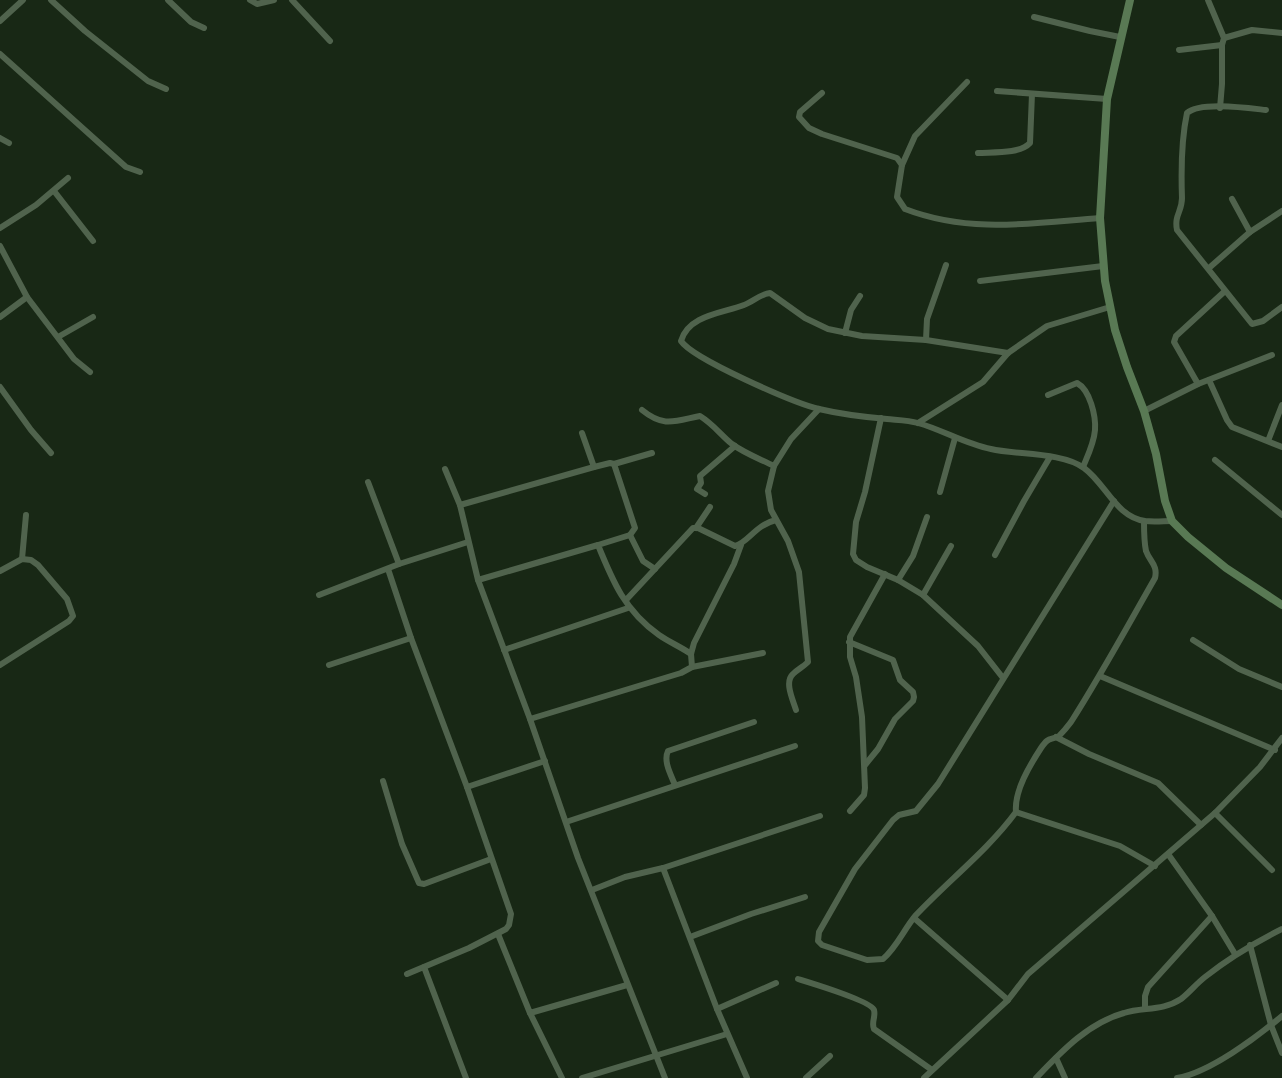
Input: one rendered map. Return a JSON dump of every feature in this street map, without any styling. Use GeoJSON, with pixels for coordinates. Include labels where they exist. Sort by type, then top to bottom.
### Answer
{"type":"FeatureCollection","features":[{"type":"Feature","properties":{"kind":"street"},"geometry":{"type":"LineString","coordinates":[[0,21],[23,0]]}},
{"type":"Feature","properties":{"kind":"street"},"geometry":{"type":"LineString","coordinates":[[51,0],[85,31],[148,81],[166,89]]}},
{"type":"Feature","properties":{"kind":"street"},"geometry":{"type":"LineString","coordinates":[[168,0],[191,22],[204,28]]}},
{"type":"Feature","properties":{"kind":"street"},"geometry":{"type":"LineString","coordinates":[[250,0],[257,3],[274,0]]}},
{"type":"Feature","properties":{"kind":"street"},"geometry":{"type":"LineString","coordinates":[[292,0],[330,41]]}},
{"type":"Feature","properties":{"kind":"street"},"geometry":{"type":"LineString","coordinates":[[1130,0],[1107,99],[1100,218],[1103,266],[1110,307],[1127,367],[1144,411],[1156,454],[1165,501],[1172,521],[1226,568],[1282,605]]}},
{"type":"Feature","properties":{"kind":"street"},"geometry":{"type":"LineString","coordinates":[[1208,0],[1223,41],[1220,108]]}},
{"type":"Feature","properties":{"kind":"street"},"geometry":{"type":"LineString","coordinates":[[1034,17],[1120,37]]}},
{"type":"Feature","properties":{"kind":"street"},"geometry":{"type":"LineString","coordinates":[[1179,50],[1223,41],[1252,30],[1282,33]]}},
{"type":"Feature","properties":{"kind":"street"},"geometry":{"type":"LineString","coordinates":[[0,54],[126,167],[140,172]]}},
{"type":"Feature","properties":{"kind":"street"},"geometry":{"type":"LineString","coordinates":[[967,82],[915,136],[902,165],[897,197],[905,209],[957,224],[986,226],[1100,218]]}},
{"type":"Feature","properties":{"kind":"street"},"geometry":{"type":"LineString","coordinates":[[997,91],[1107,99]]}},
{"type":"Feature","properties":{"kind":"street"},"geometry":{"type":"LineString","coordinates":[[822,93],[800,112],[800,117],[809,128],[854,145],[891,154],[902,165]]}},
{"type":"Feature","properties":{"kind":"street"},"geometry":{"type":"LineString","coordinates":[[978,153],[1012,150],[1026,147],[1030,143],[1032,94]]}},
{"type":"Feature","properties":{"kind":"street"},"geometry":{"type":"LineString","coordinates":[[1266,110],[1193,108],[1187,113],[1181,161],[1182,200],[1175,220],[1178,230],[1252,324],[1263,321],[1282,307]]}},
{"type":"Feature","properties":{"kind":"street"},"geometry":{"type":"LineString","coordinates":[[0,138],[9,143]]}},
{"type":"Feature","properties":{"kind":"street"},"geometry":{"type":"LineString","coordinates":[[0,228],[54,191],[68,178]]}},
{"type":"Feature","properties":{"kind":"street"},"geometry":{"type":"LineString","coordinates":[[54,191],[93,241]]}},
{"type":"Feature","properties":{"kind":"street"},"geometry":{"type":"LineString","coordinates":[[1232,199],[1250,232]]}},
{"type":"Feature","properties":{"kind":"street"},"geometry":{"type":"LineString","coordinates":[[1209,268],[1250,232],[1282,211]]}},
{"type":"Feature","properties":{"kind":"street"},"geometry":{"type":"LineString","coordinates":[[0,246],[27,297],[74,359],[90,372]]}},
{"type":"Feature","properties":{"kind":"street"},"geometry":{"type":"LineString","coordinates":[[926,340],[927,319],[946,265]]}},
{"type":"Feature","properties":{"kind":"street"},"geometry":{"type":"LineString","coordinates":[[980,281],[1103,266]]}},
{"type":"Feature","properties":{"kind":"street"},"geometry":{"type":"LineString","coordinates":[[1198,384],[1174,342],[1176,336],[1225,291]]}},
{"type":"Feature","properties":{"kind":"street"},"geometry":{"type":"LineString","coordinates":[[1008,353],[926,340],[862,336],[828,329],[805,318],[770,293],[747,304],[700,318],[682,335],[681,341],[696,354],[753,383],[819,409],[918,423],[991,450],[1024,452],[1083,467],[1131,516],[1144,521],[1172,521]]}},
{"type":"Feature","properties":{"kind":"street"},"geometry":{"type":"LineString","coordinates":[[845,333],[851,310],[860,296]]}},
{"type":"Feature","properties":{"kind":"street"},"geometry":{"type":"LineString","coordinates":[[0,317],[27,297]]}},
{"type":"Feature","properties":{"kind":"street"},"geometry":{"type":"LineString","coordinates":[[918,423],[983,382],[1008,353],[1047,326],[1110,307]]}},
{"type":"Feature","properties":{"kind":"street"},"geometry":{"type":"LineString","coordinates":[[58,337],[93,317]]}},
{"type":"Feature","properties":{"kind":"street"},"geometry":{"type":"LineString","coordinates":[[1144,411],[1198,384],[1272,355]]}},
{"type":"Feature","properties":{"kind":"street"},"geometry":{"type":"LineString","coordinates":[[1209,380],[1232,427],[1282,447]]}},
{"type":"Feature","properties":{"kind":"street"},"geometry":{"type":"LineString","coordinates":[[1048,395],[1077,383],[1086,390],[1095,430],[1083,467]]}},
{"type":"Feature","properties":{"kind":"street"},"geometry":{"type":"LineString","coordinates":[[0,387],[51,453]]}},
{"type":"Feature","properties":{"kind":"street"},"geometry":{"type":"LineString","coordinates":[[1268,441],[1282,405]]}},
{"type":"Feature","properties":{"kind":"street"},"geometry":{"type":"LineString","coordinates":[[796,710],[788,682],[790,676],[808,662],[799,572],[788,541],[776,520],[768,491],[774,466],[791,439],[819,409]]}},
{"type":"Feature","properties":{"kind":"street"},"geometry":{"type":"LineString","coordinates":[[642,410],[651,417],[667,423],[700,416],[711,423],[735,446],[774,466]]}},
{"type":"Feature","properties":{"kind":"street"},"geometry":{"type":"LineString","coordinates":[[881,418],[852,544],[853,554],[856,560],[867,567],[898,580],[923,595],[978,646],[1003,678]]}},
{"type":"Feature","properties":{"kind":"street"},"geometry":{"type":"LineString","coordinates":[[582,433],[594,467]]}},
{"type":"Feature","properties":{"kind":"street"},"geometry":{"type":"LineString","coordinates":[[940,492],[955,438]]}},
{"type":"Feature","properties":{"kind":"street"},"geometry":{"type":"LineString","coordinates":[[705,494],[697,489],[701,483],[700,476],[735,446]]}},
{"type":"Feature","properties":{"kind":"street"},"geometry":{"type":"LineString","coordinates":[[460,505],[652,453]]}},
{"type":"Feature","properties":{"kind":"street"},"geometry":{"type":"LineString","coordinates":[[995,555],[1050,457]]}},
{"type":"Feature","properties":{"kind":"street"},"geometry":{"type":"LineString","coordinates":[[1215,460],[1282,515]]}},
{"type":"Feature","properties":{"kind":"street"},"geometry":{"type":"LineString","coordinates":[[477,580],[630,535],[635,528],[614,464]]}},
{"type":"Feature","properties":{"kind":"street"},"geometry":{"type":"LineString","coordinates":[[445,469],[460,505],[477,580],[545,760],[578,858],[665,1078]]}},
{"type":"Feature","properties":{"kind":"street"},"geometry":{"type":"LineString","coordinates":[[368,482],[399,564]]}},
{"type":"Feature","properties":{"kind":"street"},"geometry":{"type":"LineString","coordinates":[[1114,501],[924,804],[916,811],[899,815],[893,820],[855,869],[819,933],[819,941],[822,945],[867,960],[877,961],[887,955],[914,918],[951,879],[1000,834],[1016,812],[1028,770],[1049,738],[1056,737],[1089,754],[1158,783],[1201,825]]}},
{"type":"Feature","properties":{"kind":"street"},"geometry":{"type":"LineString","coordinates":[[504,650],[627,604],[655,569],[690,531],[696,528],[710,507]]}},
{"type":"Feature","properties":{"kind":"street"},"geometry":{"type":"LineString","coordinates":[[22,559],[26,515]]}},
{"type":"Feature","properties":{"kind":"street"},"geometry":{"type":"LineString","coordinates":[[898,580],[913,556],[927,517]]}},
{"type":"Feature","properties":{"kind":"street"},"geometry":{"type":"LineString","coordinates":[[692,667],[691,654],[741,545],[766,522],[776,520]]}},
{"type":"Feature","properties":{"kind":"street"},"geometry":{"type":"LineString","coordinates":[[1056,737],[1070,723],[1100,676],[1155,578],[1154,564],[1146,550],[1144,521]]}},
{"type":"Feature","properties":{"kind":"street"},"geometry":{"type":"LineString","coordinates":[[696,528],[727,543],[735,546],[741,545]]}},
{"type":"Feature","properties":{"kind":"street"},"geometry":{"type":"LineString","coordinates":[[630,535],[644,561],[655,569]]}},
{"type":"Feature","properties":{"kind":"street"},"geometry":{"type":"LineString","coordinates":[[319,595],[399,564],[468,542]]}},
{"type":"Feature","properties":{"kind":"street"},"geometry":{"type":"LineString","coordinates":[[598,545],[607,570],[627,604],[659,635],[691,654]]}},
{"type":"Feature","properties":{"kind":"street"},"geometry":{"type":"LineString","coordinates":[[923,595],[951,546]]}},
{"type":"Feature","properties":{"kind":"street"},"geometry":{"type":"LineString","coordinates":[[0,571],[22,559],[31,560],[67,599],[73,616],[69,621],[0,665]]}},
{"type":"Feature","properties":{"kind":"street"},"geometry":{"type":"LineString","coordinates":[[388,569],[511,914],[509,925],[498,934],[407,974]]}},
{"type":"Feature","properties":{"kind":"street"},"geometry":{"type":"LineString","coordinates":[[850,811],[864,795],[865,765],[862,717],[849,642],[885,574]]}},
{"type":"Feature","properties":{"kind":"street"},"geometry":{"type":"LineString","coordinates":[[329,665],[411,638]]}},
{"type":"Feature","properties":{"kind":"street"},"geometry":{"type":"LineString","coordinates":[[1193,640],[1239,669],[1282,687]]}},
{"type":"Feature","properties":{"kind":"street"},"geometry":{"type":"LineString","coordinates":[[849,642],[893,660],[900,680],[913,692],[914,697],[913,701],[895,719],[873,757],[865,765]]}},
{"type":"Feature","properties":{"kind":"street"},"geometry":{"type":"LineString","coordinates":[[530,719],[681,673],[692,667],[763,653]]}},
{"type":"Feature","properties":{"kind":"street"},"geometry":{"type":"LineString","coordinates":[[1100,676],[1275,750]]}},
{"type":"Feature","properties":{"kind":"street"},"geometry":{"type":"LineString","coordinates":[[675,785],[666,761],[668,751],[754,722]]}},
{"type":"Feature","properties":{"kind":"street"},"geometry":{"type":"LineString","coordinates":[[924,1078],[1008,1000],[1028,974],[1215,813],[1275,750],[1282,738]]}},
{"type":"Feature","properties":{"kind":"street"},"geometry":{"type":"LineString","coordinates":[[566,822],[795,746]]}},
{"type":"Feature","properties":{"kind":"street"},"geometry":{"type":"LineString","coordinates":[[467,787],[545,760]]}},
{"type":"Feature","properties":{"kind":"street"},"geometry":{"type":"LineString","coordinates":[[383,781],[402,844],[419,883],[424,884],[491,859]]}},
{"type":"Feature","properties":{"kind":"street"},"geometry":{"type":"LineString","coordinates":[[1016,812],[1120,846],[1155,866]]}},
{"type":"Feature","properties":{"kind":"street"},"geometry":{"type":"LineString","coordinates":[[1215,813],[1272,870]]}},
{"type":"Feature","properties":{"kind":"street"},"geometry":{"type":"LineString","coordinates":[[592,890],[625,877],[663,868],[820,816]]}},
{"type":"Feature","properties":{"kind":"street"},"geometry":{"type":"LineString","coordinates":[[1168,854],[1212,916],[1235,954]]}},
{"type":"Feature","properties":{"kind":"street"},"geometry":{"type":"LineString","coordinates":[[663,868],[717,1009],[747,1078]]}},
{"type":"Feature","properties":{"kind":"street"},"geometry":{"type":"LineString","coordinates":[[690,937],[805,897]]}},
{"type":"Feature","properties":{"kind":"street"},"geometry":{"type":"LineString","coordinates":[[1145,1009],[1144,996],[1148,987],[1212,916]]}},
{"type":"Feature","properties":{"kind":"street"},"geometry":{"type":"LineString","coordinates":[[914,918],[1008,1000]]}},
{"type":"Feature","properties":{"kind":"street"},"geometry":{"type":"LineString","coordinates":[[1036,1078],[1072,1042],[1099,1023],[1124,1012],[1165,1007],[1181,999],[1235,954],[1282,929]]}},
{"type":"Feature","properties":{"kind":"street"},"geometry":{"type":"LineString","coordinates":[[498,934],[530,1013],[562,1078]]}},
{"type":"Feature","properties":{"kind":"street"},"geometry":{"type":"LineString","coordinates":[[1250,945],[1271,1025],[1282,1053]]}},
{"type":"Feature","properties":{"kind":"street"},"geometry":{"type":"LineString","coordinates":[[424,967],[466,1078]]}},
{"type":"Feature","properties":{"kind":"street"},"geometry":{"type":"LineString","coordinates":[[798,979],[873,1007],[872,1025],[874,1029],[932,1070]]}},
{"type":"Feature","properties":{"kind":"street"},"geometry":{"type":"LineString","coordinates":[[717,1009],[776,983]]}},
{"type":"Feature","properties":{"kind":"street"},"geometry":{"type":"LineString","coordinates":[[530,1013],[627,985]]}},
{"type":"Feature","properties":{"kind":"street"},"geometry":{"type":"LineString","coordinates":[[1178,1078],[1205,1068],[1282,1016]]}},
{"type":"Feature","properties":{"kind":"street"},"geometry":{"type":"LineString","coordinates":[[582,1078],[727,1034]]}},
{"type":"Feature","properties":{"kind":"street"},"geometry":{"type":"LineString","coordinates":[[806,1078],[830,1056]]}},
{"type":"Feature","properties":{"kind":"street"},"geometry":{"type":"LineString","coordinates":[[1056,1058],[1065,1078]]}}]}
